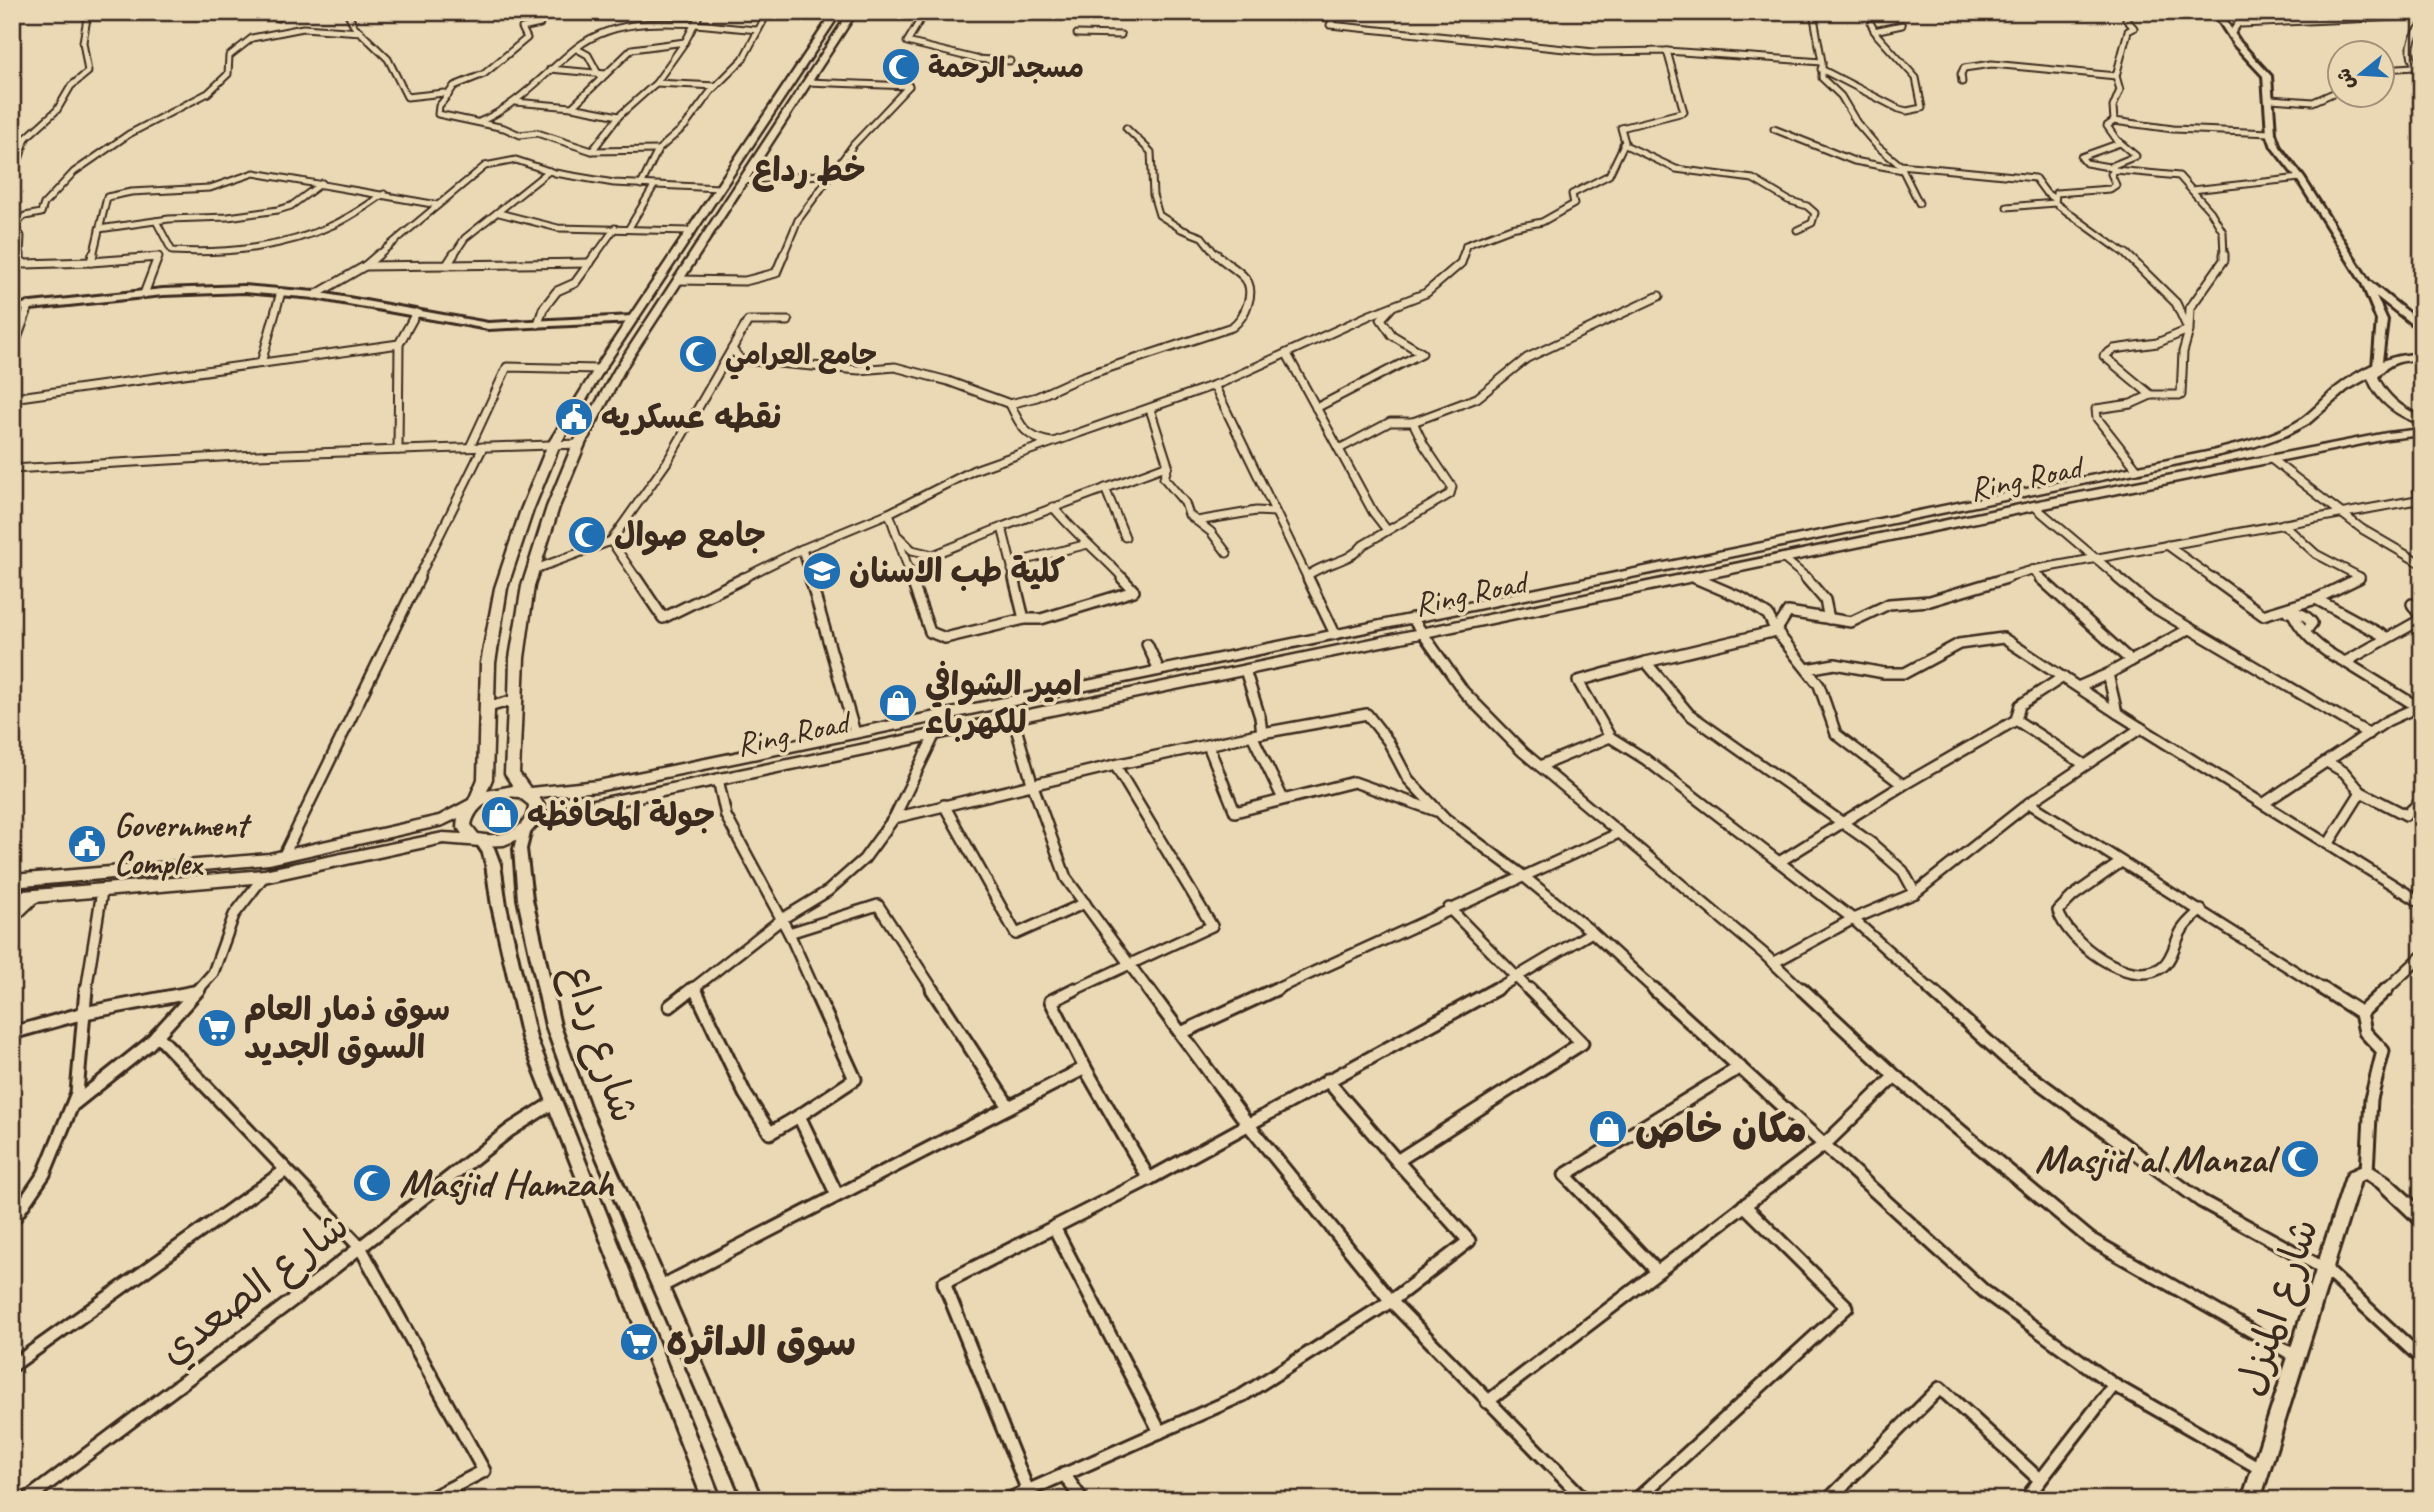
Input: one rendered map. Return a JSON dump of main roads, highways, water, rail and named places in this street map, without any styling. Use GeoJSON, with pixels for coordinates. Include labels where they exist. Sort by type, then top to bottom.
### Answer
{"type":"FeatureCollection","features":[{"type":"Feature","properties":{"kind":"main road"},"geometry":{"type":"LineString","coordinates":[[481,841],[473,838],[464,826],[464,818],[475,803],[485,779],[488,663],[501,588],[527,510],[554,444],[632,319],[837,12]]}},
{"type":"Feature","properties":{"kind":"main road"},"geometry":{"type":"LineString","coordinates":[[12,898],[264,876],[443,838],[504,840],[529,826],[537,805],[512,774],[517,658],[533,570],[553,507],[579,444],[620,369],[853,12]]}},
{"type":"Feature","properties":{"kind":"main road"},"geometry":{"type":"LineString","coordinates":[[798,71],[810,78]]}},
{"type":"Feature","properties":{"kind":"main road"},"geometry":{"type":"LineString","coordinates":[[774,108],[788,111]]}},
{"type":"Feature","properties":{"kind":"main road","name":"Ring Road"},"geometry":{"type":"LineString","coordinates":[[526,793],[598,786],[2252,444],[2305,422],[2343,388],[2391,360],[2422,357]]}},
{"type":"Feature","properties":{"kind":"main road"},"geometry":{"type":"LineString","coordinates":[[2378,367],[2373,377],[2377,389],[2389,403],[2422,421]]}},
{"type":"Feature","properties":{"kind":"main road"},"geometry":{"type":"LineString","coordinates":[[600,368],[620,369]]}},
{"type":"Feature","properties":{"kind":"main road","name":"Ring Road"},"geometry":{"type":"LineString","coordinates":[[529,826],[575,809],[718,779],[2034,506],[2387,436],[2422,432]]}},
{"type":"Feature","properties":{"kind":"main road"},"geometry":{"type":"LineString","coordinates":[[1163,670],[1173,685]]}},
{"type":"Feature","properties":{"kind":"main road"},"geometry":{"type":"LineString","coordinates":[[487,707],[515,700]]}},
{"type":"Feature","properties":{"kind":"main road"},"geometry":{"type":"LineString","coordinates":[[12,881],[181,867],[284,855],[443,820],[495,793],[526,793]]}},
{"type":"Feature","properties":{"kind":"main road"},"geometry":{"type":"LineString","coordinates":[[174,884],[181,867]]}},
{"type":"Feature","properties":{"kind":"place","name":"مسجد الرحمة"},"geometry":{"type":"Point","coordinates":[901,67]}},
{"type":"Feature","properties":{"kind":"place","name":"جامع العرامي"},"geometry":{"type":"Point","coordinates":[698,354]}},
{"type":"Feature","properties":{"kind":"place","name":"نقطه عسكريه"},"geometry":{"type":"Point","coordinates":[574,417]}},
{"type":"Feature","properties":{"kind":"place","name":"جامع صوال"},"geometry":{"type":"Point","coordinates":[587,535]}},
{"type":"Feature","properties":{"kind":"place","name":"كلية طب الاسنان"},"geometry":{"type":"Point","coordinates":[822,571]}},
{"type":"Feature","properties":{"kind":"place","name":"امير الشوافي للكهرباء"},"geometry":{"type":"Point","coordinates":[898,703]}},
{"type":"Feature","properties":{"kind":"place","name":"جولة المحافظه"},"geometry":{"type":"Point","coordinates":[500,815]}},
{"type":"Feature","properties":{"kind":"place","name":"Government Complex"},"geometry":{"type":"Point","coordinates":[87,844]}},
{"type":"Feature","properties":{"kind":"place","name":"سوق ذمار العام السوق الجديد"},"geometry":{"type":"Point","coordinates":[217,1028]}},
{"type":"Feature","properties":{"kind":"place","name":"مكان خاص"},"geometry":{"type":"Point","coordinates":[1608,1129]}},
{"type":"Feature","properties":{"kind":"place","name":"Masjid al Manzal"},"geometry":{"type":"Point","coordinates":[2300,1159]}},
{"type":"Feature","properties":{"kind":"place","name":"Masjid Hamzah"},"geometry":{"type":"Point","coordinates":[372,1183]}},
{"type":"Feature","properties":{"kind":"place","name":"سوق الدائره"},"geometry":{"type":"Point","coordinates":[639,1342]}},
{"type":"Feature","properties":{"kind":"district","name":"خط رداع"},"geometry":{"type":"Point","coordinates":[809,170]}}]}
